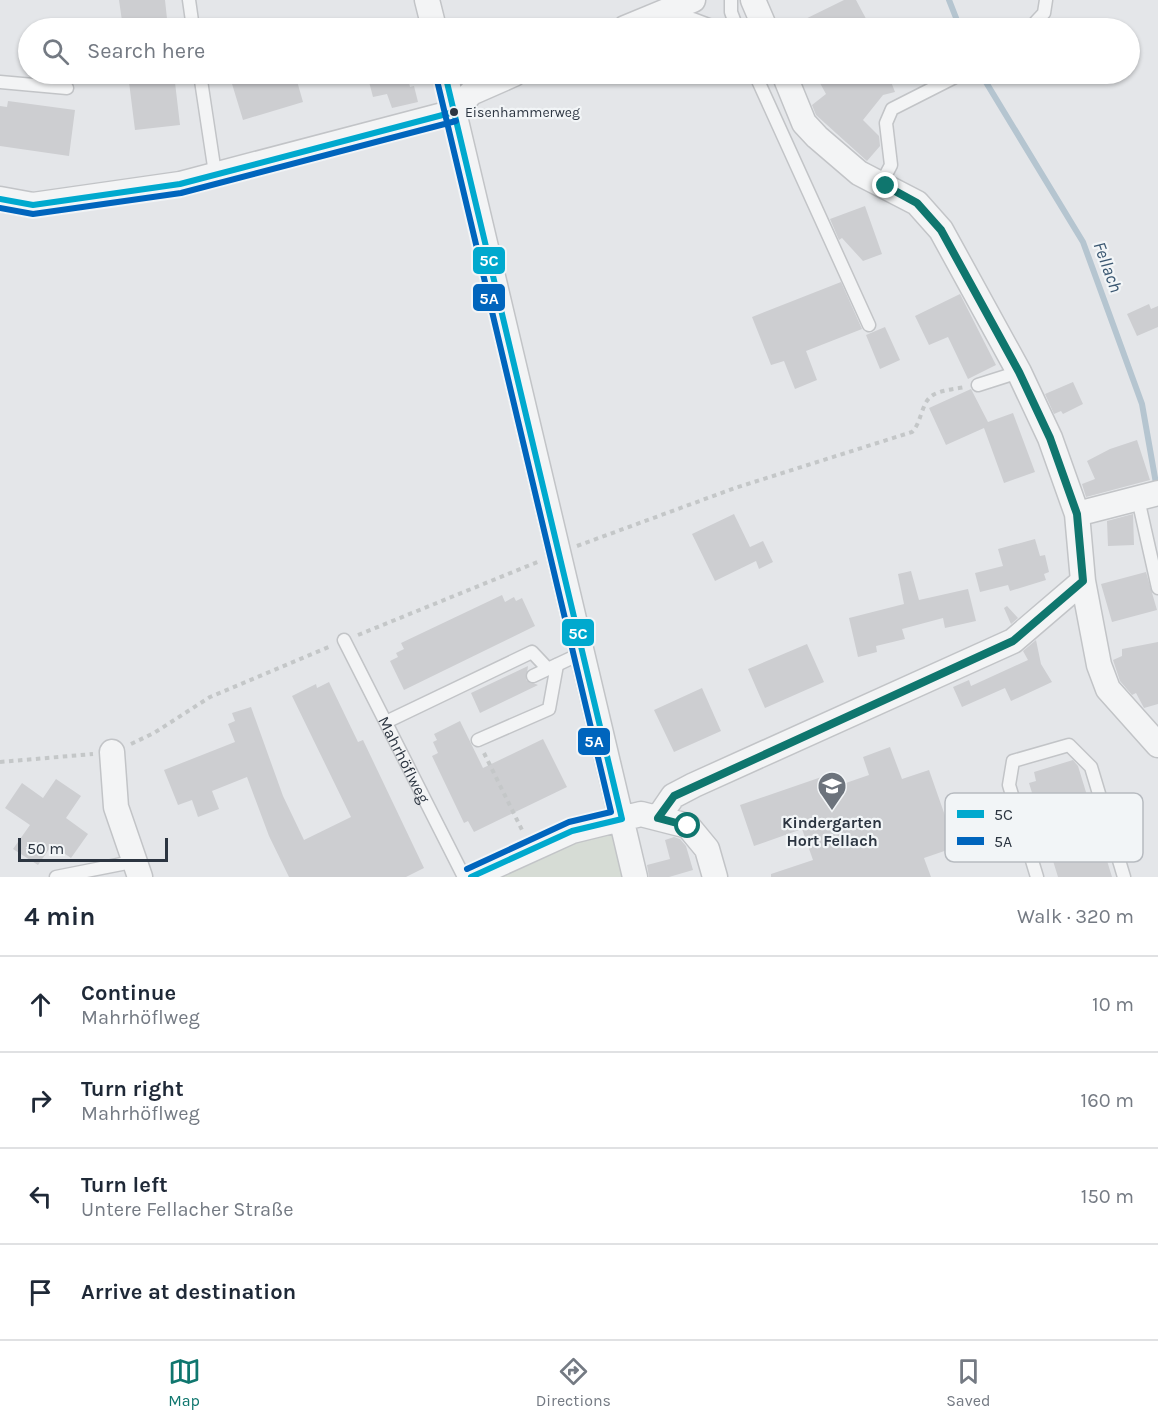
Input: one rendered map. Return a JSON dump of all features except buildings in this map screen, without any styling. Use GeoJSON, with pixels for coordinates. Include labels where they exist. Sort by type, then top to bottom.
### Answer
{"type":"FeatureCollection","features":[{"type":"Feature","properties":{"kind":"street"},"geometry":{"type":"LineString","coordinates":[[428,0],[432,18]]}},
{"type":"Feature","properties":{"kind":"street"},"geometry":{"type":"LineString","coordinates":[[651,18],[693,0]]}},
{"type":"Feature","properties":{"kind":"street"},"geometry":{"type":"LineString","coordinates":[[753,0],[761,18]]}},
{"type":"Feature","properties":{"kind":"street"},"geometry":{"type":"LineString","coordinates":[[447,84],[635,877]]}},
{"type":"Feature","properties":{"kind":"street"},"geometry":{"type":"LineString","coordinates":[[0,199],[33,205],[180,184],[214,173],[454,112],[471,93],[491,84]]}},
{"type":"Feature","properties":{"kind":"street"},"geometry":{"type":"LineString","coordinates":[[788,84],[804,123],[859,173],[917,203],[941,230],[1019,372],[1050,438],[1077,514],[1083,581],[1099,665],[1108,689],[1158,745]]}},
{"type":"Feature","properties":{"kind":"street"},"geometry":{"type":"LineString","coordinates":[[1077,514],[1148,496]]}},
{"type":"Feature","properties":{"kind":"street"},"geometry":{"type":"LineString","coordinates":[[658,818],[674,796],[694,785],[1013,641],[1083,581]]}},
{"type":"Feature","properties":{"kind":"street"},"geometry":{"type":"LineString","coordinates":[[112,752],[116,807],[138,869]]}},
{"type":"Feature","properties":{"kind":"street"},"geometry":{"type":"LineString","coordinates":[[471,877],[572,831],[641,814],[688,826],[707,849],[715,877]]}},
{"type":"Feature","properties":{"kind":"lane"},"geometry":{"type":"LineString","coordinates":[[189,0],[192,18]]}},
{"type":"Feature","properties":{"kind":"lane"},"geometry":{"type":"LineString","coordinates":[[731,0],[733,18]]}},
{"type":"Feature","properties":{"kind":"lane"},"geometry":{"type":"LineString","coordinates":[[1039,18],[1044,13],[1046,0]]}},
{"type":"Feature","properties":{"kind":"lane"},"geometry":{"type":"LineString","coordinates":[[662,18],[684,18]]}},
{"type":"Feature","properties":{"kind":"lane"},"geometry":{"type":"LineString","coordinates":[[0,82],[18,84]]}},
{"type":"Feature","properties":{"kind":"lane"},"geometry":{"type":"LineString","coordinates":[[22,84],[67,88]]}},
{"type":"Feature","properties":{"kind":"lane"},"geometry":{"type":"LineString","coordinates":[[201,84],[214,173]]}},
{"type":"Feature","properties":{"kind":"lane"},"geometry":{"type":"LineString","coordinates":[[760,84],[869,325]]}},
{"type":"Feature","properties":{"kind":"lane"},"geometry":{"type":"LineString","coordinates":[[880,184],[891,165],[886,123],[892,109],[941,84]]}},
{"type":"Feature","properties":{"kind":"lane"},"geometry":{"type":"LineString","coordinates":[[978,385],[1019,372]]}},
{"type":"Feature","properties":{"kind":"lane"},"geometry":{"type":"LineString","coordinates":[[1148,496],[1158,588]]}},
{"type":"Feature","properties":{"kind":"lane","name":"Mahrhöflweg"},"geometry":{"type":"LineString","coordinates":[[345,640],[464,877]]}},
{"type":"Feature","properties":{"kind":"lane"},"geometry":{"type":"LineString","coordinates":[[386,722],[532,652],[552,667]]}},
{"type":"Feature","properties":{"kind":"lane"},"geometry":{"type":"LineString","coordinates":[[533,676],[582,653]]}},
{"type":"Feature","properties":{"kind":"lane"},"geometry":{"type":"LineString","coordinates":[[478,740],[549,709],[552,667]]}},
{"type":"Feature","properties":{"kind":"lane"},"geometry":{"type":"LineString","coordinates":[[1011,793],[1009,785],[1013,760],[1069,745],[1091,767],[1099,793]]}},
{"type":"Feature","properties":{"kind":"lane"},"geometry":{"type":"LineString","coordinates":[[1032,862],[1037,877]]}},
{"type":"Feature","properties":{"kind":"lane"},"geometry":{"type":"LineString","coordinates":[[1120,862],[1124,877]]}},
{"type":"Feature","properties":{"kind":"lane"},"geometry":{"type":"LineString","coordinates":[[56,877],[138,869]]}},
{"type":"Feature","properties":{"kind":"path"},"geometry":{"type":"LineString","coordinates":[[559,553],[735,488],[912,432],[918,426],[927,401],[932,396],[978,385]]}},
{"type":"Feature","properties":{"kind":"path"},"geometry":{"type":"LineString","coordinates":[[478,740],[531,849]]}},
{"type":"Feature","properties":{"kind":"path"},"geometry":{"type":"LineString","coordinates":[[0,762],[112,752]]}},
{"type":"Feature","properties":{"kind":"shaded area"},"geometry":{"type":"Polygon","coordinates":[[[617,827],[628,877],[479,877],[617,827]]]}},
{"type":"Feature","properties":{"kind":"waterway","name":"Fellach"},"geometry":{"type":"LineString","coordinates":[[949,0],[956,18]]}},
{"type":"Feature","properties":{"kind":"waterway","name":"Fellach"},"geometry":{"type":"LineString","coordinates":[[987,84],[1083,242],[1142,404],[1157,489]]}},
{"type":"Feature","properties":{"kind":"transit line","name":"5A"},"geometry":{"type":"LineString","coordinates":[[438,84],[611,812],[569,822],[467,869]]}},
{"type":"Feature","properties":{"kind":"transit line","name":"5C"},"geometry":{"type":"LineString","coordinates":[[447,84],[622,819]]}},
{"type":"Feature","properties":{"kind":"transit line","name":"5C"},"geometry":{"type":"LineString","coordinates":[[0,199],[33,205],[180,184],[454,112]]}},
{"type":"Feature","properties":{"kind":"transit line","name":"5A"},"geometry":{"type":"LineString","coordinates":[[0,208],[33,214],[181,193],[456,121]]}},
{"type":"Feature","properties":{"kind":"transit line","name":"5C"},"geometry":{"type":"LineString","coordinates":[[471,877],[572,831],[622,819]]}},
{"type":"Feature","properties":{"kind":"place","name":"Eisenhammerweg"},"geometry":{"type":"Point","coordinates":[454,112]}},
{"type":"Feature","properties":{"kind":"place","name":"Kindergarten Hort Fellach"},"geometry":{"type":"Point","coordinates":[832,812]}},
{"type":"Feature","properties":{"kind":"route"},"geometry":{"type":"LineString","coordinates":[[688,826],[658,818],[674,796],[1013,641],[1083,581],[1077,514],[1050,438],[1019,372],[941,230],[917,203],[886,186]]}}]}
